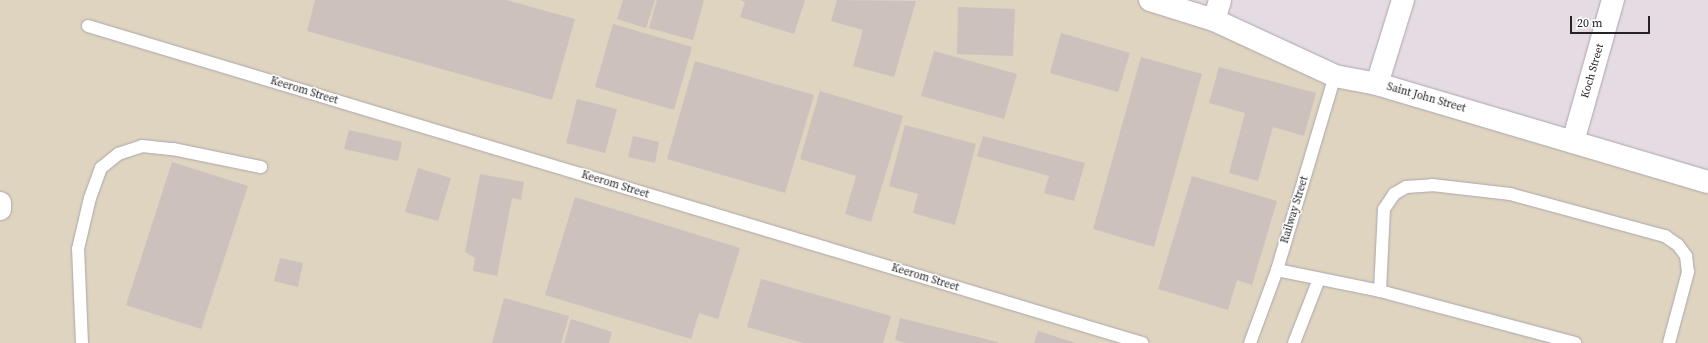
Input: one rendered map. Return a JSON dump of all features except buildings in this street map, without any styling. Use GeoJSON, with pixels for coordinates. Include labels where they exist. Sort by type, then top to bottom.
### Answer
{"type":"FeatureCollection","features":[{"type":"Feature","properties":{"kind":"main road","name":"Saint John Street"},"geometry":{"type":"LineString","coordinates":[[1150,0],[1217,10],[1335,76],[1377,84],[1708,182]]}},
{"type":"Feature","properties":{"kind":"main road"},"geometry":{"type":"LineString","coordinates":[[1377,84],[1403,0]]}},
{"type":"Feature","properties":{"kind":"main road","name":"Koch Street"},"geometry":{"type":"LineString","coordinates":[[1573,142],[1613,0]]}},
{"type":"Feature","properties":{"kind":"main road"},"geometry":{"type":"LineString","coordinates":[[0,203],[0,209]]}},
{"type":"Feature","properties":{"kind":"lane","name":"Keerom Street"},"geometry":{"type":"LineString","coordinates":[[88,26],[1142,343]]}},
{"type":"Feature","properties":{"kind":"lane","name":"Railway Street"},"geometry":{"type":"LineString","coordinates":[[1250,343],[1276,270],[1335,76]]}},
{"type":"Feature","properties":{"kind":"lane"},"geometry":{"type":"LineString","coordinates":[[82,343],[78,249],[90,198],[101,168],[118,154],[142,146],[173,149],[261,167]]}},
{"type":"Feature","properties":{"kind":"lane"},"geometry":{"type":"LineString","coordinates":[[1380,291],[1384,209],[1394,194],[1406,187],[1432,185],[1510,194],[1665,236],[1678,245],[1686,256],[1688,272],[1669,343]]}},
{"type":"Feature","properties":{"kind":"lane"},"geometry":{"type":"LineString","coordinates":[[1276,270],[1380,291],[1575,343]]}},
{"type":"Feature","properties":{"kind":"lane"},"geometry":{"type":"LineString","coordinates":[[1294,343],[1319,279]]}},
{"type":"Feature","properties":{"kind":"shaded area"},"geometry":{"type":"Polygon","coordinates":[[[0,0],[1150,0],[1335,76],[1708,182],[1708,343],[0,343],[0,0]]]}}]}
